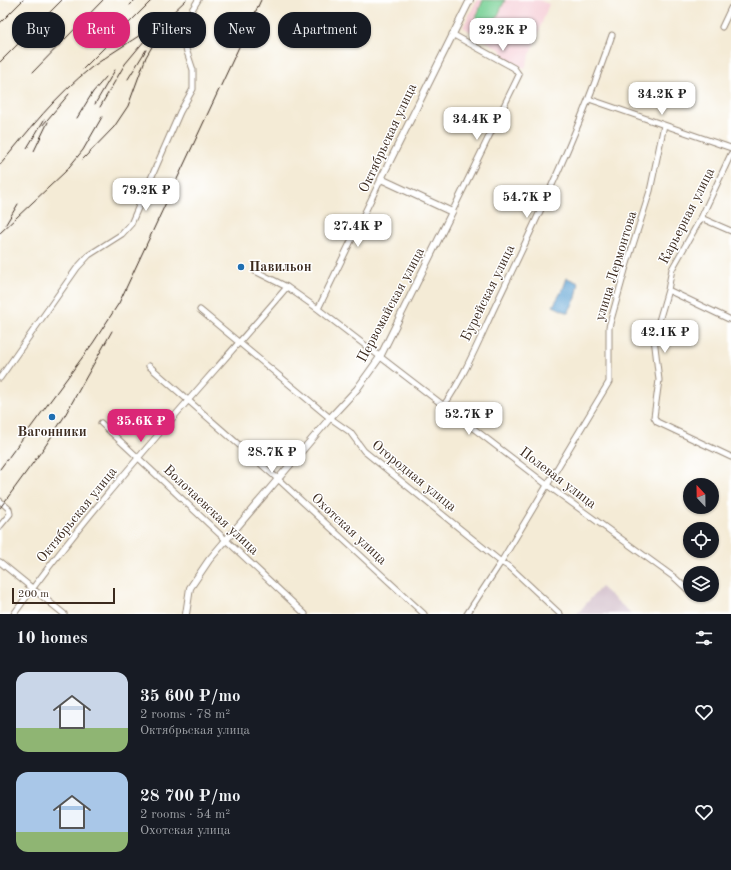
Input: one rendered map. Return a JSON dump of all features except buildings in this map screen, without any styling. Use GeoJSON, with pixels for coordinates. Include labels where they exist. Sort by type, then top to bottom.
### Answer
{"type":"FeatureCollection","features":[{"type":"Feature","properties":{"kind":"main road","name":"Октябрьская улица"},"geometry":{"type":"LineString","coordinates":[[381,179],[470,0]]}},
{"type":"Feature","properties":{"kind":"main road"},"geometry":{"type":"LineString","coordinates":[[381,179],[452,212]]}},
{"type":"Feature","properties":{"kind":"main road","name":"Первомайская улица"},"geometry":{"type":"LineString","coordinates":[[186,614],[188,600],[194,581],[226,540],[279,480],[330,418],[357,389],[380,357],[452,212]]}},
{"type":"Feature","properties":{"kind":"street"},"geometry":{"type":"LineString","coordinates":[[0,378],[77,268],[89,255],[122,234],[132,224],[180,112],[193,89],[193,70],[186,49],[186,41],[190,14],[198,0]]}},
{"type":"Feature","properties":{"kind":"street"},"geometry":{"type":"LineString","coordinates":[[722,27],[731,8]]}},
{"type":"Feature","properties":{"kind":"street","name":"Первомайская улица"},"geometry":{"type":"LineString","coordinates":[[452,34],[514,68],[518,71],[519,75],[452,212]]}},
{"type":"Feature","properties":{"kind":"street","name":"Бурейская улица"},"geometry":{"type":"LineString","coordinates":[[444,405],[524,246],[589,99],[612,35]]}},
{"type":"Feature","properties":{"kind":"street"},"geometry":{"type":"LineString","coordinates":[[589,99],[731,148]]}},
{"type":"Feature","properties":{"kind":"street","name":"улица Лермонтова"},"geometry":{"type":"LineString","coordinates":[[467,614],[501,562],[609,382],[609,327],[650,191],[664,125]]}},
{"type":"Feature","properties":{"kind":"street","name":"Карьерная улица"},"geometry":{"type":"LineString","coordinates":[[731,154],[701,218],[673,264],[668,290],[654,341],[659,380],[654,420],[731,456]]}},
{"type":"Feature","properties":{"kind":"street","name":"Октябрьская улица"},"geometry":{"type":"LineString","coordinates":[[318,309],[381,179]]}},
{"type":"Feature","properties":{"kind":"street"},"geometry":{"type":"LineString","coordinates":[[701,218],[731,231]]}},
{"type":"Feature","properties":{"kind":"street","name":"Полевая улица"},"geometry":{"type":"LineString","coordinates":[[255,271],[287,287],[318,309],[620,540],[656,564],[683,586]]}},
{"type":"Feature","properties":{"kind":"street","name":"Октябрьская улица"},"geometry":{"type":"LineString","coordinates":[[14,614],[33,588],[138,459],[287,287]]}},
{"type":"Feature","properties":{"kind":"street"},"geometry":{"type":"LineString","coordinates":[[668,290],[731,320]]}},
{"type":"Feature","properties":{"kind":"street","name":"Огородная улица"},"geometry":{"type":"LineString","coordinates":[[200,310],[330,418],[350,432],[355,437],[358,446],[501,562],[511,568],[560,614]]}},
{"type":"Feature","properties":{"kind":"street","name":"Охотская улица"},"geometry":{"type":"LineString","coordinates":[[148,366],[279,480],[424,614]]}},
{"type":"Feature","properties":{"kind":"street","name":"Волочаевская улица"},"geometry":{"type":"LineString","coordinates":[[100,423],[305,614]]}},
{"type":"Feature","properties":{"kind":"street"},"geometry":{"type":"LineString","coordinates":[[0,501],[9,509],[10,514],[0,526]]}},
{"type":"Feature","properties":{"kind":"street"},"geometry":{"type":"LineString","coordinates":[[0,562],[64,614]]}},
{"type":"Feature","properties":{"kind":"shaded area"},"geometry":{"type":"Polygon","coordinates":[[[477,0],[539,0],[549,4],[525,68],[502,59],[504,55],[501,50],[463,27],[477,0]]]}},
{"type":"Feature","properties":{"kind":"shaded area"},"geometry":{"type":"Polygon","coordinates":[[[601,587],[632,614],[577,614],[601,587]]]}},
{"type":"Feature","properties":{"kind":"green space"},"geometry":{"type":"Polygon","coordinates":[[[483,0],[505,0],[491,30],[478,25],[475,21],[483,0]]]}},
{"type":"Feature","properties":{"kind":"water"},"geometry":{"type":"Polygon","coordinates":[[[567,278],[579,283],[576,298],[568,313],[553,306],[563,289],[567,278]]]}},
{"type":"Feature","properties":{"kind":"railway"},"geometry":{"type":"LineString","coordinates":[[0,23],[23,0]]}},
{"type":"Feature","properties":{"kind":"railway"},"geometry":{"type":"LineString","coordinates":[[0,62],[62,0]]}},
{"type":"Feature","properties":{"kind":"railway"},"geometry":{"type":"LineString","coordinates":[[33,72],[103,0]]}},
{"type":"Feature","properties":{"kind":"railway"},"geometry":{"type":"LineString","coordinates":[[130,5],[135,0]]}},
{"type":"Feature","properties":{"kind":"railway"},"geometry":{"type":"LineString","coordinates":[[83,69],[152,0]]}},
{"type":"Feature","properties":{"kind":"railway"},"geometry":{"type":"LineString","coordinates":[[173,12],[186,0]]}},
{"type":"Feature","properties":{"kind":"railway"},"geometry":{"type":"LineString","coordinates":[[0,469],[93,343],[119,303],[261,0]]}},
{"type":"Feature","properties":{"kind":"railway"},"geometry":{"type":"LineString","coordinates":[[0,165],[43,113],[67,89],[92,67],[138,37]]}},
{"type":"Feature","properties":{"kind":"railway"},"geometry":{"type":"LineString","coordinates":[[100,107],[125,64],[138,48]]}},
{"type":"Feature","properties":{"kind":"railway"},"geometry":{"type":"LineString","coordinates":[[83,159],[114,127],[128,106],[146,57],[151,48]]}},
{"type":"Feature","properties":{"kind":"railway"},"geometry":{"type":"LineString","coordinates":[[128,79],[146,50]]}},
{"type":"Feature","properties":{"kind":"railway"},"geometry":{"type":"LineString","coordinates":[[95,104],[115,70]]}},
{"type":"Feature","properties":{"kind":"railway"},"geometry":{"type":"LineString","coordinates":[[77,118],[93,92],[106,77]]}},
{"type":"Feature","properties":{"kind":"railway"},"geometry":{"type":"LineString","coordinates":[[42,126],[69,94]]}},
{"type":"Feature","properties":{"kind":"railway"},"geometry":{"type":"LineString","coordinates":[[0,233],[65,172],[83,150],[102,117]]}},
{"type":"Feature","properties":{"kind":"railway"},"geometry":{"type":"LineString","coordinates":[[27,148],[44,120]]}},
{"type":"Feature","properties":{"kind":"railway"},"geometry":{"type":"LineString","coordinates":[[34,151],[48,122]]}},
{"type":"Feature","properties":{"kind":"railway"},"geometry":{"type":"LineString","coordinates":[[6,224],[18,204]]}},
{"type":"Feature","properties":{"kind":"railway"},"geometry":{"type":"LineString","coordinates":[[0,508],[46,445],[64,417],[112,331]]}},
{"type":"Feature","properties":{"kind":"place","name":"Павильон"},"geometry":{"type":"Point","coordinates":[241,267]}},
{"type":"Feature","properties":{"kind":"place","name":"Вагонники"},"geometry":{"type":"Point","coordinates":[52,417]}}]}
